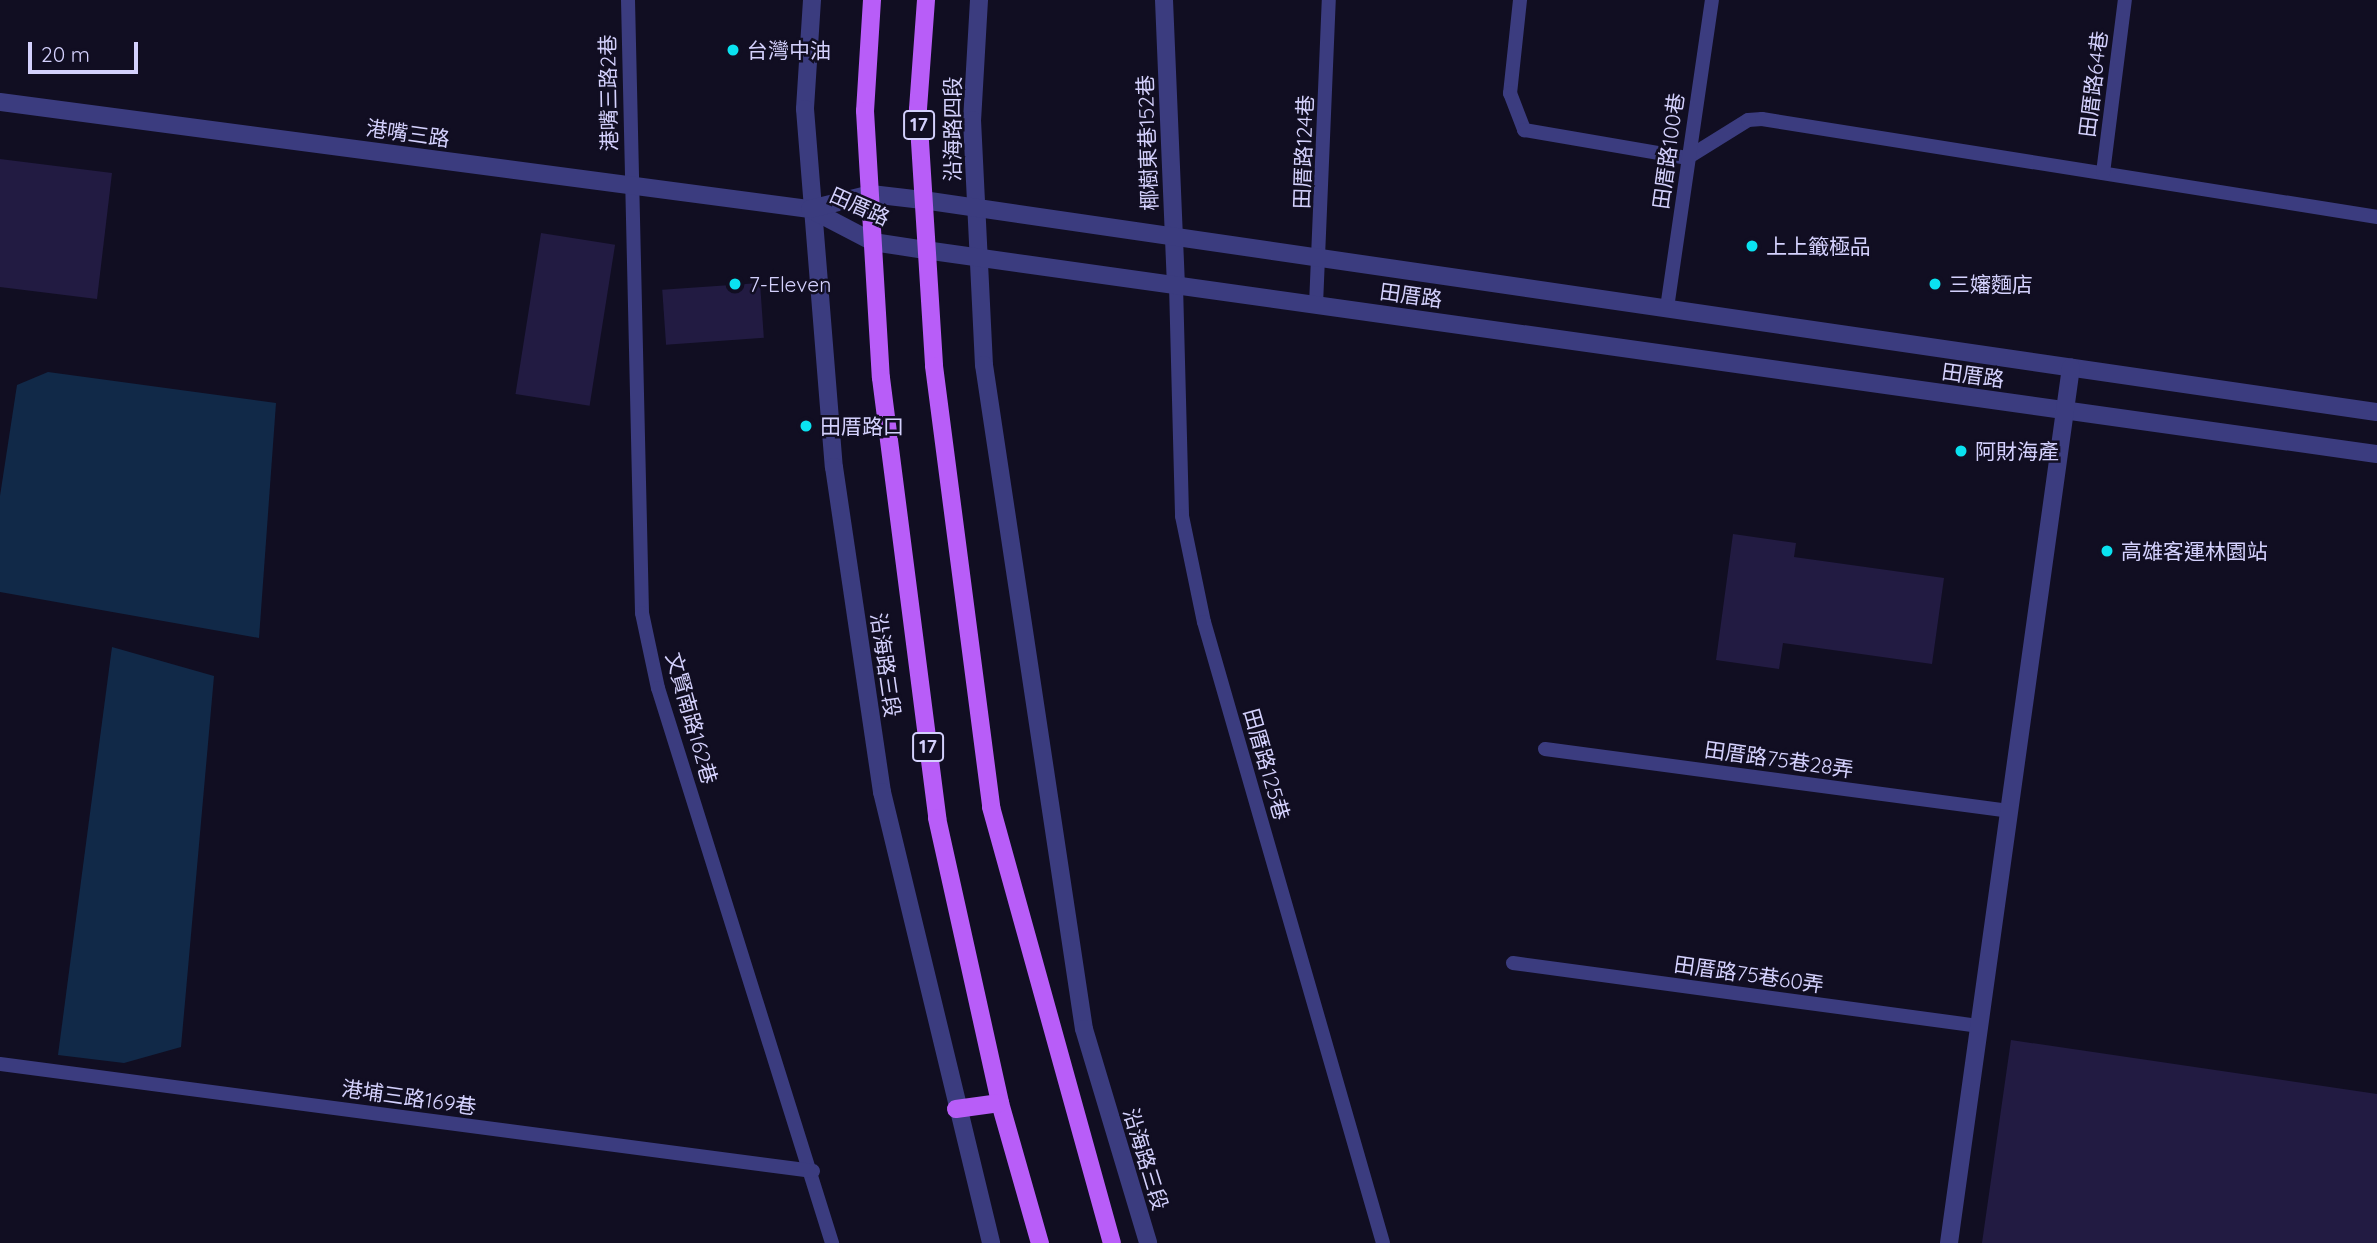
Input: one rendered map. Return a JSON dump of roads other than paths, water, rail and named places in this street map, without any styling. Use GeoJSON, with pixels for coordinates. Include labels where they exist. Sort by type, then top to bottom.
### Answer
{"type":"FeatureCollection","features":[{"type":"Feature","properties":{"kind":"main road","name":"17"},"geometry":{"type":"LineString","coordinates":[[872,0],[865,111],[873,242]]}},
{"type":"Feature","properties":{"kind":"main road","name":"沿海路四段"},"geometry":{"type":"LineString","coordinates":[[925,250],[918,110],[926,0]]}},
{"type":"Feature","properties":{"kind":"main road","name":"沿海路三段"},"geometry":{"type":"LineString","coordinates":[[873,242],[881,378],[937,818],[1000,1103],[1040,1243]]}},
{"type":"Feature","properties":{"kind":"main road","name":"17"},"geometry":{"type":"LineString","coordinates":[[925,250],[934,366],[991,807],[1112,1243]]}},
{"type":"Feature","properties":{"kind":"main road"},"geometry":{"type":"LineString","coordinates":[[956,1109],[1000,1103]]}},
{"type":"Feature","properties":{"kind":"street"},"geometry":{"type":"LineString","coordinates":[[810,209],[805,109],[812,0]]}},
{"type":"Feature","properties":{"kind":"street","name":"沿海路四段"},"geometry":{"type":"LineString","coordinates":[[979,0],[972,120],[979,257]]}},
{"type":"Feature","properties":{"kind":"street","name":"椰樹東巷152巷"},"geometry":{"type":"LineString","coordinates":[[1164,0],[1175,285]]}},
{"type":"Feature","properties":{"kind":"street","name":"港嘴三路"},"geometry":{"type":"LineString","coordinates":[[0,102],[810,209]]}},
{"type":"Feature","properties":{"kind":"street","name":"田厝路"},"geometry":{"type":"LineString","coordinates":[[810,209],[871,194],[923,200],[2377,412]]}},
{"type":"Feature","properties":{"kind":"street","name":"田厝路"},"geometry":{"type":"LineString","coordinates":[[810,209],[873,242],[2377,454]]}},
{"type":"Feature","properties":{"kind":"street","name":"沿海路三段"},"geometry":{"type":"LineString","coordinates":[[810,209],[834,467],[882,792],[956,1109],[991,1243]]}},
{"type":"Feature","properties":{"kind":"street","name":"沿海路三段"},"geometry":{"type":"LineString","coordinates":[[979,257],[984,365],[1084,1029],[1148,1243]]}},
{"type":"Feature","properties":{"kind":"street"},"geometry":{"type":"LineString","coordinates":[[1949,1243],[2007,811],[2071,367]]}},
{"type":"Feature","properties":{"kind":"lane","name":"港嘴三路2巷"},"geometry":{"type":"LineString","coordinates":[[628,0],[630,185]]}},
{"type":"Feature","properties":{"kind":"lane","name":"田厝路124巷"},"geometry":{"type":"LineString","coordinates":[[1316,305],[1329,0]]}},
{"type":"Feature","properties":{"kind":"lane"},"geometry":{"type":"LineString","coordinates":[[1520,0],[1510,93],[1524,130],[1687,158],[1748,120],[1762,119],[2377,217]]}},
{"type":"Feature","properties":{"kind":"lane","name":"田厝路100巷"},"geometry":{"type":"LineString","coordinates":[[1667,309],[1712,0]]}},
{"type":"Feature","properties":{"kind":"lane","name":"田厝路64巷"},"geometry":{"type":"LineString","coordinates":[[2103,173],[2125,0]]}},
{"type":"Feature","properties":{"kind":"lane","name":"文賢南路162巷"},"geometry":{"type":"LineString","coordinates":[[630,185],[642,613],[658,688],[813,1171],[832,1243]]}},
{"type":"Feature","properties":{"kind":"lane","name":"田厝路125巷"},"geometry":{"type":"LineString","coordinates":[[1175,285],[1182,516],[1204,622],[1383,1243]]}},
{"type":"Feature","properties":{"kind":"lane","name":"田厝路75巷28弄"},"geometry":{"type":"LineString","coordinates":[[1545,749],[2007,811]]}},
{"type":"Feature","properties":{"kind":"lane","name":"田厝路75巷60弄"},"geometry":{"type":"LineString","coordinates":[[1513,963],[1978,1026]]}},
{"type":"Feature","properties":{"kind":"lane","name":"港埔三路169巷"},"geometry":{"type":"LineString","coordinates":[[0,1064],[813,1171]]}},
{"type":"Feature","properties":{"kind":"water"},"geometry":{"type":"Polygon","coordinates":[[[48,372],[276,403],[259,638],[0,592],[0,496],[17,385],[48,372]]]}},
{"type":"Feature","properties":{"kind":"water"},"geometry":{"type":"Polygon","coordinates":[[[112,647],[214,676],[181,1047],[124,1063],[58,1055],[112,647]]]}},
{"type":"Feature","properties":{"kind":"place","name":"台灣中油"},"geometry":{"type":"Point","coordinates":[733,50]}},
{"type":"Feature","properties":{"kind":"place","name":"上上籤極品"},"geometry":{"type":"Point","coordinates":[1752,246]}},
{"type":"Feature","properties":{"kind":"place","name":"7-Eleven"},"geometry":{"type":"Point","coordinates":[735,284]}},
{"type":"Feature","properties":{"kind":"place","name":"三嬸麵店"},"geometry":{"type":"Point","coordinates":[1935,284]}},
{"type":"Feature","properties":{"kind":"place","name":"田厝路口"},"geometry":{"type":"Point","coordinates":[806,426]}},
{"type":"Feature","properties":{"kind":"place","name":"阿財海產"},"geometry":{"type":"Point","coordinates":[1961,451]}},
{"type":"Feature","properties":{"kind":"place","name":"高雄客運林園站"},"geometry":{"type":"Point","coordinates":[2107,551]}}]}
